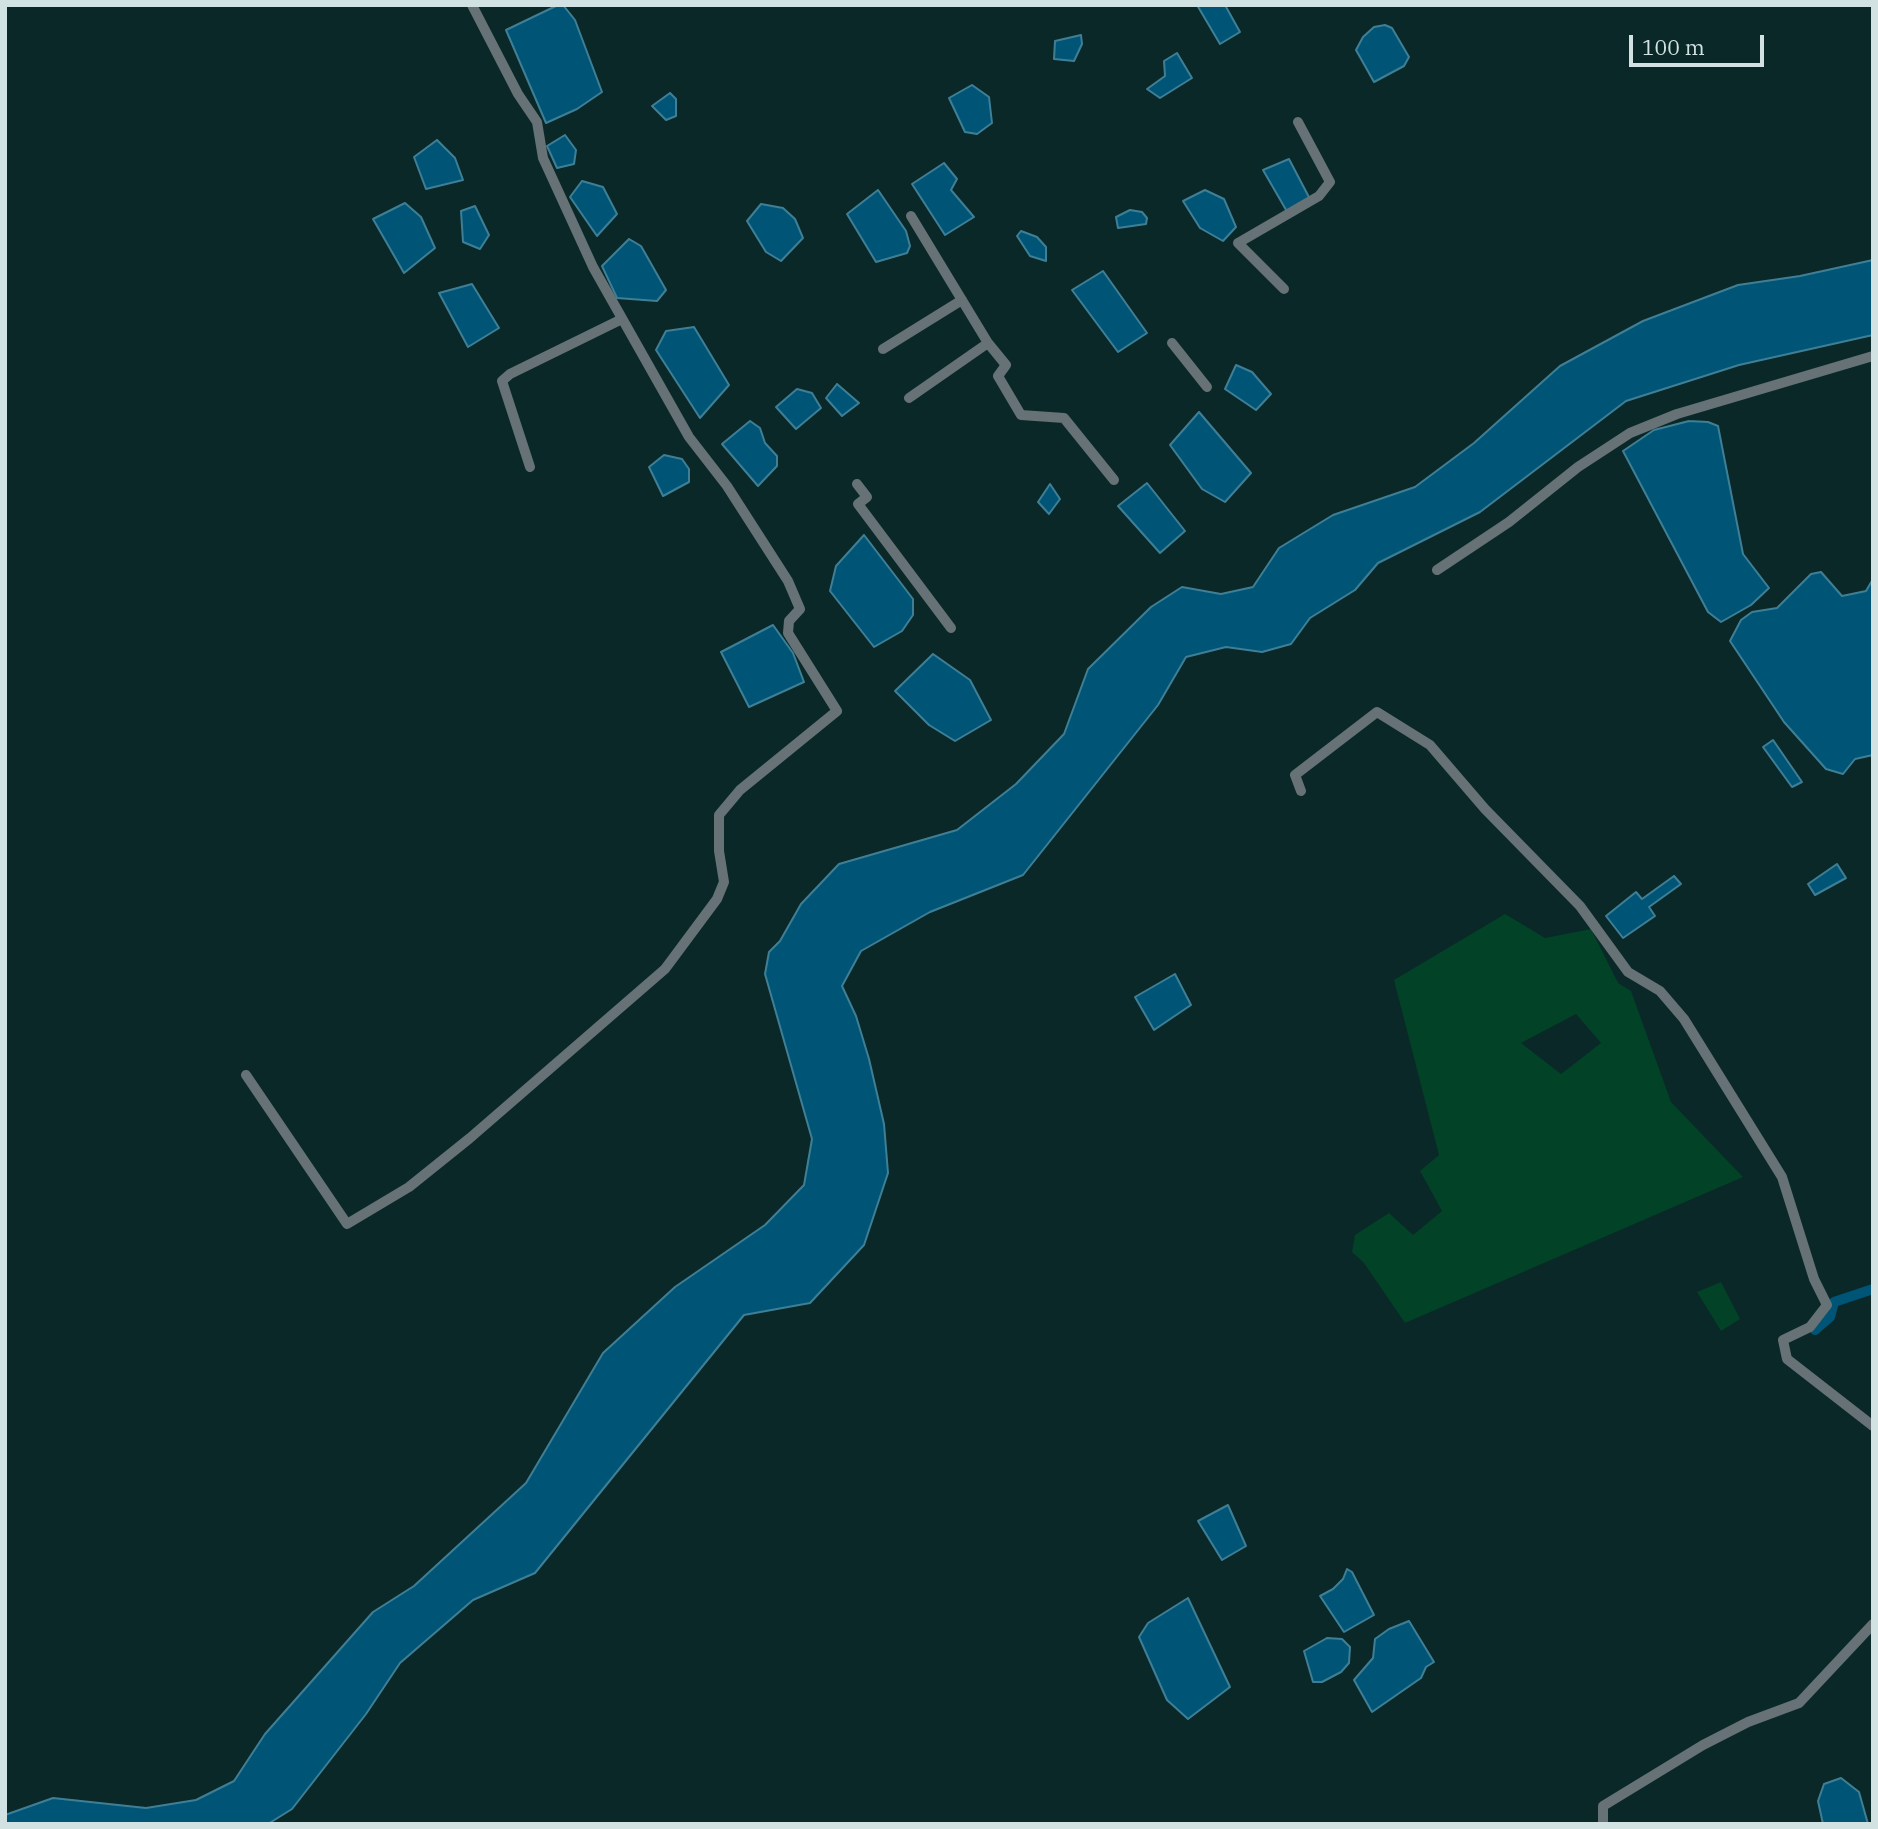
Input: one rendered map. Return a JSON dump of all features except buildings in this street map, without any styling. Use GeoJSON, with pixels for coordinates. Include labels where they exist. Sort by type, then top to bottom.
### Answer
{"type":"FeatureCollection","features":[{"type":"Feature","properties":{"kind":"street"},"geometry":{"type":"LineString","coordinates":[[246,1075],[347,1224],[409,1187],[470,1139],[509,1102],[665,969],[717,899],[723,882],[719,851],[719,815],[740,790],[837,711],[788,633],[789,621],[800,609],[788,581],[727,486],[689,437],[622,319],[570,222],[543,158],[537,122],[519,94],[472,5]]}},
{"type":"Feature","properties":{"kind":"street"},"geometry":{"type":"LineString","coordinates":[[1284,289],[1238,243],[1319,196],[1330,182],[1298,122]]}},
{"type":"Feature","properties":{"kind":"street"},"geometry":{"type":"LineString","coordinates":[[911,216],[988,342],[1006,365],[998,376],[1021,415],[1064,418],[1114,480]]}},
{"type":"Feature","properties":{"kind":"street"},"geometry":{"type":"LineString","coordinates":[[883,349],[962,300]]}},
{"type":"Feature","properties":{"kind":"street"},"geometry":{"type":"LineString","coordinates":[[530,467],[502,381],[510,374],[622,319]]}},
{"type":"Feature","properties":{"kind":"street"},"geometry":{"type":"LineString","coordinates":[[909,398],[988,342]]}},
{"type":"Feature","properties":{"kind":"street"},"geometry":{"type":"LineString","coordinates":[[1172,343],[1207,387]]}},
{"type":"Feature","properties":{"kind":"street"},"geometry":{"type":"LineString","coordinates":[[1437,570],[1509,522],[1578,467],[1630,433],[1677,414],[1873,356]]}},
{"type":"Feature","properties":{"kind":"street"},"geometry":{"type":"LineString","coordinates":[[857,484],[867,497],[858,504],[951,628]]}},
{"type":"Feature","properties":{"kind":"street"},"geometry":{"type":"LineString","coordinates":[[1301,791],[1295,775],[1377,712],[1430,745],[1485,809],[1580,906],[1629,972],[1660,991],[1676,1010],[1782,1177],[1814,1279],[1827,1305],[1810,1327],[1783,1340],[1787,1359],[1873,1426]]}},
{"type":"Feature","properties":{"kind":"street"},"geometry":{"type":"LineString","coordinates":[[1603,1824],[1603,1806],[1703,1745],[1748,1722],[1799,1703],[1873,1624]]}},
{"type":"Feature","properties":{"kind":"green space"},"geometry":{"type":"Polygon","coordinates":[[[1505,914],[1545,938],[1591,929],[1618,983],[1631,991],[1671,1102],[1743,1177],[1405,1323],[1364,1263],[1352,1252],[1355,1235],[1389,1213],[1413,1235],[1442,1211],[1420,1171],[1439,1155],[1394,980],[1505,914]],[[1576,1014],[1521,1043],[1561,1074],[1601,1043],[1576,1014]]]}},
{"type":"Feature","properties":{"kind":"green space"},"geometry":{"type":"Polygon","coordinates":[[[1721,1282],[1740,1319],[1721,1331],[1697,1292],[1721,1282]]]}},
{"type":"Feature","properties":{"kind":"water"},"geometry":{"type":"Polygon","coordinates":[[[563,5],[575,20],[602,92],[577,109],[546,123],[506,30],[563,5]]]}},
{"type":"Feature","properties":{"kind":"water"},"geometry":{"type":"Polygon","coordinates":[[[1197,5],[1225,5],[1240,32],[1220,44],[1197,5]]]}},
{"type":"Feature","properties":{"kind":"water"},"geometry":{"type":"Polygon","coordinates":[[[1385,25],[1392,28],[1409,57],[1404,66],[1374,82],[1356,50],[1363,37],[1374,27],[1385,25]]]}},
{"type":"Feature","properties":{"kind":"water"},"geometry":{"type":"Polygon","coordinates":[[[1081,35],[1082,44],[1074,61],[1054,59],[1055,41],[1081,35]]]}},
{"type":"Feature","properties":{"kind":"water"},"geometry":{"type":"Polygon","coordinates":[[[1177,53],[1192,78],[1160,98],[1147,89],[1165,76],[1164,61],[1177,53]]]}},
{"type":"Feature","properties":{"kind":"water"},"geometry":{"type":"Polygon","coordinates":[[[972,85],[989,97],[992,123],[977,134],[965,132],[949,98],[972,85]]]}},
{"type":"Feature","properties":{"kind":"water"},"geometry":{"type":"Polygon","coordinates":[[[670,93],[676,99],[676,116],[666,120],[652,106],[670,93]]]}},
{"type":"Feature","properties":{"kind":"water"},"geometry":{"type":"Polygon","coordinates":[[[565,135],[576,150],[574,164],[557,168],[547,146],[565,135]]]}},
{"type":"Feature","properties":{"kind":"water"},"geometry":{"type":"Polygon","coordinates":[[[437,140],[455,158],[463,180],[426,189],[414,157],[437,140]]]}},
{"type":"Feature","properties":{"kind":"water"},"geometry":{"type":"Polygon","coordinates":[[[1289,159],[1311,201],[1289,215],[1263,170],[1289,159]]]}},
{"type":"Feature","properties":{"kind":"water"},"geometry":{"type":"Polygon","coordinates":[[[944,163],[957,179],[951,190],[974,217],[945,235],[912,184],[944,163]]]}},
{"type":"Feature","properties":{"kind":"water"},"geometry":{"type":"Polygon","coordinates":[[[582,181],[603,187],[617,214],[597,236],[570,197],[582,181]]]}},
{"type":"Feature","properties":{"kind":"water"},"geometry":{"type":"Polygon","coordinates":[[[878,190],[906,231],[910,246],[907,253],[876,262],[847,214],[878,190]]]}},
{"type":"Feature","properties":{"kind":"water"},"geometry":{"type":"Polygon","coordinates":[[[1205,190],[1224,199],[1236,227],[1223,241],[1200,228],[1183,201],[1205,190]]]}},
{"type":"Feature","properties":{"kind":"water"},"geometry":{"type":"Polygon","coordinates":[[[405,203],[421,217],[435,248],[404,273],[373,219],[405,203]]]}},
{"type":"Feature","properties":{"kind":"water"},"geometry":{"type":"Polygon","coordinates":[[[761,204],[783,208],[795,219],[803,238],[781,261],[766,252],[747,221],[761,204]]]}},
{"type":"Feature","properties":{"kind":"water"},"geometry":{"type":"Polygon","coordinates":[[[475,206],[489,235],[480,249],[463,242],[461,211],[475,206]]]}},
{"type":"Feature","properties":{"kind":"water"},"geometry":{"type":"Polygon","coordinates":[[[1130,210],[1142,212],[1147,218],[1146,224],[1118,228],[1116,217],[1130,210]]]}},
{"type":"Feature","properties":{"kind":"water"},"geometry":{"type":"Polygon","coordinates":[[[1021,231],[1037,237],[1046,247],[1046,261],[1030,256],[1017,236],[1021,231]]]}},
{"type":"Feature","properties":{"kind":"water"},"geometry":{"type":"Polygon","coordinates":[[[629,239],[641,246],[666,290],[657,301],[617,298],[602,266],[629,239]]]}},
{"type":"Feature","properties":{"kind":"water"},"geometry":{"type":"Polygon","coordinates":[[[1873,260],[1873,335],[1739,365],[1626,401],[1480,512],[1378,563],[1355,590],[1310,618],[1291,644],[1262,652],[1226,647],[1186,657],[1158,705],[1023,875],[930,912],[861,951],[842,986],[856,1016],[869,1059],[884,1124],[888,1173],[864,1245],[810,1303],[744,1315],[535,1573],[473,1600],[400,1663],[366,1714],[292,1809],[268,1824],[5,1824],[5,1815],[53,1798],[146,1808],[196,1800],[234,1781],[265,1734],[373,1612],[414,1586],[526,1483],[603,1353],[675,1287],[765,1225],[804,1185],[812,1139],[765,974],[769,952],[780,941],[801,904],[839,864],[957,830],[1016,784],[1064,734],[1088,669],[1151,607],[1182,587],[1221,594],[1253,587],[1279,548],[1333,515],[1415,487],[1474,443],[1560,366],[1643,321],[1738,285],[1800,276],[1873,260]]]}},
{"type":"Feature","properties":{"kind":"water"},"geometry":{"type":"Polygon","coordinates":[[[1103,271],[1147,333],[1118,352],[1072,290],[1103,271]]]}},
{"type":"Feature","properties":{"kind":"water"},"geometry":{"type":"Polygon","coordinates":[[[472,284],[499,328],[468,347],[439,293],[472,284]]]}},
{"type":"Feature","properties":{"kind":"water"},"geometry":{"type":"Polygon","coordinates":[[[694,327],[729,385],[700,418],[656,350],[666,331],[694,327]]]}},
{"type":"Feature","properties":{"kind":"water"},"geometry":{"type":"Polygon","coordinates":[[[1236,365],[1252,372],[1271,394],[1256,410],[1225,389],[1236,365]]]}},
{"type":"Feature","properties":{"kind":"water"},"geometry":{"type":"Polygon","coordinates":[[[837,384],[859,403],[842,416],[826,398],[837,384]]]}},
{"type":"Feature","properties":{"kind":"water"},"geometry":{"type":"Polygon","coordinates":[[[797,389],[812,393],[821,408],[796,429],[776,407],[797,389]]]}},
{"type":"Feature","properties":{"kind":"water"},"geometry":{"type":"Polygon","coordinates":[[[1199,412],[1251,473],[1225,502],[1202,489],[1170,445],[1199,412]]]}},
{"type":"Feature","properties":{"kind":"water"},"geometry":{"type":"Polygon","coordinates":[[[750,421],[760,428],[765,443],[777,456],[777,466],[758,486],[722,444],[750,421]]]}},
{"type":"Feature","properties":{"kind":"water"},"geometry":{"type":"Polygon","coordinates":[[[1689,421],[1708,422],[1718,426],[1743,554],[1769,588],[1751,605],[1721,622],[1708,612],[1623,451],[1654,430],[1689,421]]]}},
{"type":"Feature","properties":{"kind":"water"},"geometry":{"type":"Polygon","coordinates":[[[664,455],[682,459],[689,469],[689,482],[663,496],[649,467],[664,455]]]}},
{"type":"Feature","properties":{"kind":"water"},"geometry":{"type":"Polygon","coordinates":[[[1147,483],[1185,531],[1160,553],[1118,506],[1147,483]]]}},
{"type":"Feature","properties":{"kind":"water"},"geometry":{"type":"Polygon","coordinates":[[[1050,484],[1060,499],[1049,514],[1038,502],[1050,484]]]}},
{"type":"Feature","properties":{"kind":"water"},"geometry":{"type":"Polygon","coordinates":[[[864,535],[913,599],[913,615],[902,631],[874,647],[830,591],[836,566],[864,535]]]}},
{"type":"Feature","properties":{"kind":"water"},"geometry":{"type":"Polygon","coordinates":[[[1821,572],[1842,596],[1866,591],[1873,579],[1873,755],[1855,759],[1843,774],[1826,769],[1784,722],[1730,641],[1741,620],[1752,612],[1777,608],[1811,574],[1821,572]]]}},
{"type":"Feature","properties":{"kind":"water"},"geometry":{"type":"Polygon","coordinates":[[[773,625],[793,653],[804,682],[749,707],[721,652],[773,625]]]}},
{"type":"Feature","properties":{"kind":"water"},"geometry":{"type":"Polygon","coordinates":[[[933,654],[970,680],[991,720],[955,741],[929,725],[895,691],[933,654]]]}},
{"type":"Feature","properties":{"kind":"water"},"geometry":{"type":"Polygon","coordinates":[[[1773,740],[1802,782],[1792,787],[1763,747],[1773,740]]]}},
{"type":"Feature","properties":{"kind":"water"},"geometry":{"type":"Polygon","coordinates":[[[1837,864],[1846,878],[1815,895],[1808,884],[1837,864]]]}},
{"type":"Feature","properties":{"kind":"water"},"geometry":{"type":"Polygon","coordinates":[[[1674,876],[1681,884],[1649,907],[1655,916],[1623,938],[1606,916],[1636,892],[1642,899],[1674,876]]]}},
{"type":"Feature","properties":{"kind":"water"},"geometry":{"type":"Polygon","coordinates":[[[1175,974],[1191,1005],[1154,1030],[1135,997],[1175,974]]]}},
{"type":"Feature","properties":{"kind":"water"},"geometry":{"type":"Polygon","coordinates":[[[1228,1505],[1246,1546],[1222,1560],[1198,1521],[1228,1505]]]}},
{"type":"Feature","properties":{"kind":"water"},"geometry":{"type":"Polygon","coordinates":[[[1347,1569],[1352,1572],[1374,1615],[1344,1632],[1320,1596],[1343,1579],[1347,1569]]]}},
{"type":"Feature","properties":{"kind":"water"},"geometry":{"type":"Polygon","coordinates":[[[1188,1598],[1230,1687],[1188,1719],[1167,1700],[1139,1637],[1148,1623],[1188,1598]]]}},
{"type":"Feature","properties":{"kind":"water"},"geometry":{"type":"Polygon","coordinates":[[[1409,1621],[1434,1662],[1426,1667],[1421,1678],[1372,1712],[1354,1680],[1373,1658],[1375,1639],[1389,1629],[1409,1621]]]}},
{"type":"Feature","properties":{"kind":"water"},"geometry":{"type":"Polygon","coordinates":[[[1327,1638],[1342,1639],[1350,1647],[1349,1663],[1341,1672],[1322,1682],[1313,1682],[1304,1651],[1327,1638]]]}},
{"type":"Feature","properties":{"kind":"water"},"geometry":{"type":"Polygon","coordinates":[[[1841,1778],[1859,1792],[1868,1824],[1823,1824],[1818,1801],[1824,1784],[1841,1778]]]}},
{"type":"Feature","properties":{"kind":"waterway"},"geometry":{"type":"LineString","coordinates":[[1815,1330],[1830,1317],[1834,1302],[1873,1289]]}}]}
